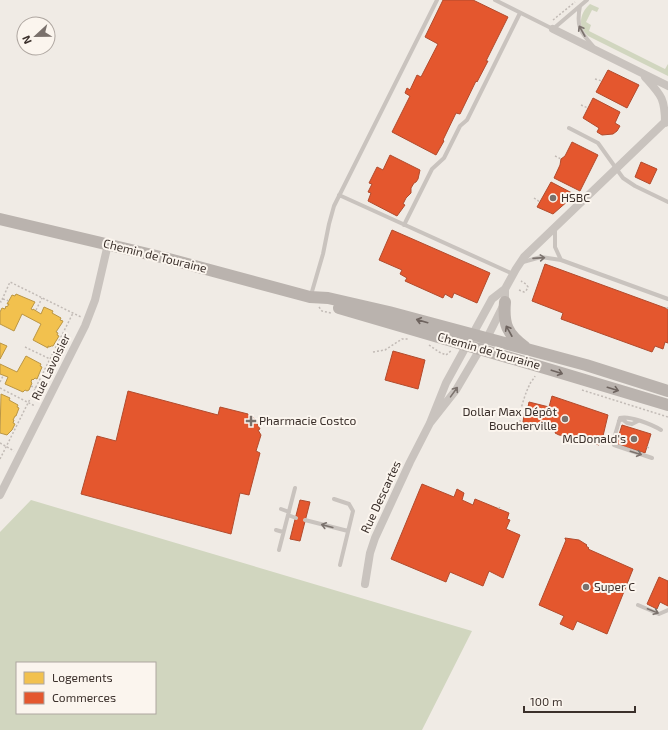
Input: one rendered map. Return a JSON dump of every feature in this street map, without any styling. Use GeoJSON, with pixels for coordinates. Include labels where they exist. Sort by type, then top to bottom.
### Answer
{"type":"FeatureCollection","features":[{"type":"Feature","properties":{"kind":"street"},"geometry":{"type":"LineString","coordinates":[[553,29],[668,86]]}},
{"type":"Feature","properties":{"kind":"street"},"geometry":{"type":"LineString","coordinates":[[505,289],[524,257],[667,121],[662,97],[642,74]]}},
{"type":"Feature","properties":{"kind":"street","name":"Chemin de Touraine"},"geometry":{"type":"LineString","coordinates":[[0,219],[108,244],[310,297],[328,298],[359,305],[668,405]]}},
{"type":"Feature","properties":{"kind":"street","name":"Rue Lavoisier"},"geometry":{"type":"LineString","coordinates":[[0,495],[84,326],[95,300],[108,244]]}},
{"type":"Feature","properties":{"kind":"street","name":"Rue Descartes"},"geometry":{"type":"LineString","coordinates":[[430,423],[456,390],[483,344],[505,302],[505,289]]}},
{"type":"Feature","properties":{"kind":"street","name":"Rue Descartes"},"geometry":{"type":"LineString","coordinates":[[365,584],[370,553],[375,538],[410,462],[430,423],[446,383],[492,299],[505,289]]}},
{"type":"Feature","properties":{"kind":"street"},"geometry":{"type":"LineString","coordinates":[[505,302],[504,318],[508,331],[514,338],[531,351]]}},
{"type":"Feature","properties":{"kind":"street","name":"Chemin de Touraine"},"geometry":{"type":"LineString","coordinates":[[483,344],[531,351],[586,365],[668,391]]}},
{"type":"Feature","properties":{"kind":"lane"},"geometry":{"type":"LineString","coordinates":[[310,297],[323,254],[334,206],[437,0]]}},
{"type":"Feature","properties":{"kind":"lane"},"geometry":{"type":"LineString","coordinates":[[495,0],[553,29],[587,0]]}},
{"type":"Feature","properties":{"kind":"lane"},"geometry":{"type":"LineString","coordinates":[[580,6],[578,16],[579,28],[585,38],[599,52]]}},
{"type":"Feature","properties":{"kind":"lane"},"geometry":{"type":"LineString","coordinates":[[404,225],[432,169],[444,158],[460,126],[467,120],[520,13]]}},
{"type":"Feature","properties":{"kind":"lane"},"geometry":{"type":"LineString","coordinates":[[569,128],[598,143],[623,178],[635,186],[668,202]]}},
{"type":"Feature","properties":{"kind":"lane"},"geometry":{"type":"LineString","coordinates":[[339,195],[513,274]]}},
{"type":"Feature","properties":{"kind":"lane"},"geometry":{"type":"LineString","coordinates":[[555,227],[555,247],[560,260]]}},
{"type":"Feature","properties":{"kind":"lane"},"geometry":{"type":"LineString","coordinates":[[519,264],[532,258],[541,257],[560,260],[668,299]]}},
{"type":"Feature","properties":{"kind":"lane"},"geometry":{"type":"LineString","coordinates":[[652,458],[614,445],[613,442],[619,421],[620,418],[625,417],[655,426],[661,430]]}},
{"type":"Feature","properties":{"kind":"lane"},"geometry":{"type":"LineString","coordinates":[[279,550],[295,488]]}},
{"type":"Feature","properties":{"kind":"lane"},"geometry":{"type":"LineString","coordinates":[[334,499],[349,504],[352,508],[340,565]]}},
{"type":"Feature","properties":{"kind":"lane"},"geometry":{"type":"LineString","coordinates":[[281,509],[296,518]]}},
{"type":"Feature","properties":{"kind":"lane"},"geometry":{"type":"LineString","coordinates":[[305,520],[348,531]]}},
{"type":"Feature","properties":{"kind":"lane"},"geometry":{"type":"LineString","coordinates":[[276,530],[283,532]]}},
{"type":"Feature","properties":{"kind":"lane"},"geometry":{"type":"LineString","coordinates":[[638,605],[659,614],[668,610]]}},
{"type":"Feature","properties":{"kind":"path"},"geometry":{"type":"LineString","coordinates":[[553,20],[578,0]]}},
{"type":"Feature","properties":{"kind":"path"},"geometry":{"type":"LineString","coordinates":[[595,79],[602,81]]}},
{"type":"Feature","properties":{"kind":"path"},"geometry":{"type":"LineString","coordinates":[[581,105],[588,108]]}},
{"type":"Feature","properties":{"kind":"path"},"geometry":{"type":"LineString","coordinates":[[555,156],[561,159]]}},
{"type":"Feature","properties":{"kind":"path"},"geometry":{"type":"LineString","coordinates":[[534,198],[540,202]]}},
{"type":"Feature","properties":{"kind":"path"},"geometry":{"type":"LineString","coordinates":[[519,290],[524,292],[528,288],[526,284],[521,281]]}},
{"type":"Feature","properties":{"kind":"path"},"geometry":{"type":"LineString","coordinates":[[0,301],[1,302],[3,299],[10,282],[81,317]]}},
{"type":"Feature","properties":{"kind":"path"},"geometry":{"type":"LineString","coordinates":[[36,310],[42,298]]}},
{"type":"Feature","properties":{"kind":"path"},"geometry":{"type":"LineString","coordinates":[[3,299],[9,301]]}},
{"type":"Feature","properties":{"kind":"path"},"geometry":{"type":"LineString","coordinates":[[0,459],[36,388],[39,377],[44,371],[58,340],[73,313]]}},
{"type":"Feature","properties":{"kind":"path"},"geometry":{"type":"LineString","coordinates":[[60,327],[64,329]]}},
{"type":"Feature","properties":{"kind":"path"},"geometry":{"type":"LineString","coordinates":[[373,352],[385,350],[404,338],[414,340]]}},
{"type":"Feature","properties":{"kind":"path"},"geometry":{"type":"LineString","coordinates":[[428,344],[446,355],[452,350]]}},
{"type":"Feature","properties":{"kind":"path"},"geometry":{"type":"LineString","coordinates":[[25,347],[50,359],[61,359]]}},
{"type":"Feature","properties":{"kind":"path","name":"Chemin de Touraine"},"geometry":{"type":"LineString","coordinates":[[520,422],[519,417],[529,384],[535,376],[529,374]]}},
{"type":"Feature","properties":{"kind":"path"},"geometry":{"type":"LineString","coordinates":[[0,382],[3,376]]}},
{"type":"Feature","properties":{"kind":"path"},"geometry":{"type":"LineString","coordinates":[[31,386],[36,388]]}},
{"type":"Feature","properties":{"kind":"path"},"geometry":{"type":"LineString","coordinates":[[0,388],[37,407]]}},
{"type":"Feature","properties":{"kind":"path"},"geometry":{"type":"LineString","coordinates":[[580,390],[668,417]]}},
{"type":"Feature","properties":{"kind":"path"},"geometry":{"type":"LineString","coordinates":[[16,416],[21,418]]}},
{"type":"Feature","properties":{"kind":"path"},"geometry":{"type":"LineString","coordinates":[[256,423],[260,421]]}},
{"type":"Feature","properties":{"kind":"path"},"geometry":{"type":"LineString","coordinates":[[0,443],[15,451]]}},
{"type":"Feature","properties":{"kind":"green space"},"geometry":{"type":"Polygon","coordinates":[[[590,4],[599,8],[597,12],[592,10],[586,22],[591,25],[589,31],[665,69],[668,64],[668,76],[588,36],[582,28],[581,20],[584,11],[590,4]]]}},
{"type":"Feature","properties":{"kind":"green space"},"geometry":{"type":"Polygon","coordinates":[[[31,500],[472,631],[422,730],[0,730],[0,532],[31,500]]]}},
{"type":"Feature","properties":{"kind":"building: Logements"},"geometry":{"type":"Polygon","coordinates":[[[16,294],[35,302],[31,309],[41,314],[44,307],[53,311],[52,313],[61,318],[60,320],[63,321],[56,332],[59,336],[53,346],[48,346],[48,348],[33,340],[41,324],[22,314],[14,331],[0,324],[0,312],[2,308],[5,309],[6,306],[7,307],[12,295],[15,296],[16,294]]]}},
{"type":"Feature","properties":{"kind":"building: Logements"},"geometry":{"type":"Polygon","coordinates":[[[0,343],[7,346],[0,359],[0,343]]]}},
{"type":"Feature","properties":{"kind":"building: Logements"},"geometry":{"type":"Polygon","coordinates":[[[26,356],[41,364],[40,366],[42,367],[37,379],[32,379],[29,390],[25,390],[23,392],[5,384],[8,377],[0,374],[0,364],[17,372],[26,356]]]}},
{"type":"Feature","properties":{"kind":"building: Logements"},"geometry":{"type":"Polygon","coordinates":[[[1,394],[10,398],[9,400],[18,405],[17,407],[19,408],[13,420],[13,423],[15,424],[7,435],[0,433],[1,394]]]}},
{"type":"Feature","properties":{"kind":"building: Commerces"},"geometry":{"type":"Polygon","coordinates":[[[443,0],[473,0],[508,17],[486,61],[488,61],[477,82],[476,81],[460,114],[456,113],[443,140],[444,141],[436,155],[392,132],[410,96],[405,93],[407,88],[410,90],[417,75],[421,77],[438,44],[425,37],[443,0]]]}},
{"type":"Feature","properties":{"kind":"building: Commerces"},"geometry":{"type":"Polygon","coordinates":[[[608,70],[639,85],[627,108],[596,92],[608,70]]]}},
{"type":"Feature","properties":{"kind":"building: Commerces"},"geometry":{"type":"Polygon","coordinates":[[[593,98],[620,112],[615,123],[620,126],[613,134],[602,135],[597,132],[599,128],[583,118],[593,98]]]}},
{"type":"Feature","properties":{"kind":"building: Commerces"},"geometry":{"type":"Polygon","coordinates":[[[572,142],[598,155],[580,191],[554,178],[561,159],[565,156],[572,142]]]}},
{"type":"Feature","properties":{"kind":"building: Commerces"},"geometry":{"type":"Polygon","coordinates":[[[390,155],[420,170],[418,179],[411,188],[411,193],[403,204],[405,205],[397,216],[368,201],[371,193],[368,192],[372,184],[369,183],[377,167],[383,170],[390,155]]]}},
{"type":"Feature","properties":{"kind":"building: Commerces"},"geometry":{"type":"Polygon","coordinates":[[[641,162],[657,169],[650,184],[635,177],[641,162]]]}},
{"type":"Feature","properties":{"kind":"building: Commerces"},"geometry":{"type":"Polygon","coordinates":[[[551,182],[572,193],[569,200],[553,214],[537,207],[551,182]]]}},
{"type":"Feature","properties":{"kind":"building: Commerces"},"geometry":{"type":"Polygon","coordinates":[[[392,230],[490,273],[477,303],[454,293],[452,298],[445,294],[443,298],[405,281],[407,278],[400,274],[402,270],[379,260],[392,230]]]}},
{"type":"Feature","properties":{"kind":"building: Commerces"},"geometry":{"type":"Polygon","coordinates":[[[545,264],[668,309],[668,343],[665,342],[663,349],[655,346],[652,352],[561,319],[563,313],[532,301],[545,264]]]}},
{"type":"Feature","properties":{"kind":"building: Commerces"},"geometry":{"type":"Polygon","coordinates":[[[393,351],[425,360],[418,389],[385,380],[393,351]]]}},
{"type":"Feature","properties":{"kind":"building: Commerces"},"geometry":{"type":"Polygon","coordinates":[[[128,391],[218,415],[220,407],[248,414],[251,419],[253,417],[260,429],[258,430],[261,435],[256,451],[260,453],[249,495],[240,493],[231,534],[81,494],[97,436],[116,441],[128,391]]]}},
{"type":"Feature","properties":{"kind":"building: Commerces","name":"Dollar Max Dépôt Boucherville"},"geometry":{"type":"Polygon","coordinates":[[[552,396],[608,415],[603,436],[599,445],[566,435],[559,435],[555,433],[556,431],[523,422],[525,409],[527,406],[528,407],[529,402],[549,407],[552,396]]]}},
{"type":"Feature","properties":{"kind":"building: Commerces","name":"McDonald's"},"geometry":{"type":"Polygon","coordinates":[[[622,425],[651,434],[645,453],[616,444],[622,425]]]}},
{"type":"Feature","properties":{"kind":"building: Commerces"},"geometry":{"type":"Polygon","coordinates":[[[422,484],[454,497],[457,489],[464,493],[462,500],[473,505],[475,499],[509,513],[507,519],[510,520],[506,529],[520,535],[503,578],[489,571],[483,586],[450,572],[446,582],[391,559],[422,484]]]}},
{"type":"Feature","properties":{"kind":"building: Commerces"},"geometry":{"type":"Polygon","coordinates":[[[300,500],[310,502],[300,541],[290,539],[300,500]]]}},
{"type":"Feature","properties":{"kind":"building: Commerces","name":"Super C"},"geometry":{"type":"Polygon","coordinates":[[[565,538],[579,540],[587,545],[586,546],[589,548],[588,549],[633,569],[607,634],[577,621],[573,630],[560,624],[564,616],[539,605],[566,540],[565,538]]]}},
{"type":"Feature","properties":{"kind":"building: Commerces"},"geometry":{"type":"Polygon","coordinates":[[[659,577],[668,581],[668,606],[660,602],[657,609],[647,604],[659,577]]]}},
{"type":"Feature","properties":{"kind":"place","name":"HSBC"},"geometry":{"type":"Point","coordinates":[553,198]}},
{"type":"Feature","properties":{"kind":"place","name":"Dollar Max Dépôt Boucherville"},"geometry":{"type":"Point","coordinates":[565,419]}},
{"type":"Feature","properties":{"kind":"place","name":"Pharmacie Costco"},"geometry":{"type":"Point","coordinates":[251,421]}},
{"type":"Feature","properties":{"kind":"place","name":"McDonald's"},"geometry":{"type":"Point","coordinates":[634,439]}},
{"type":"Feature","properties":{"kind":"place","name":"Super C"},"geometry":{"type":"Point","coordinates":[586,587]}}]}
